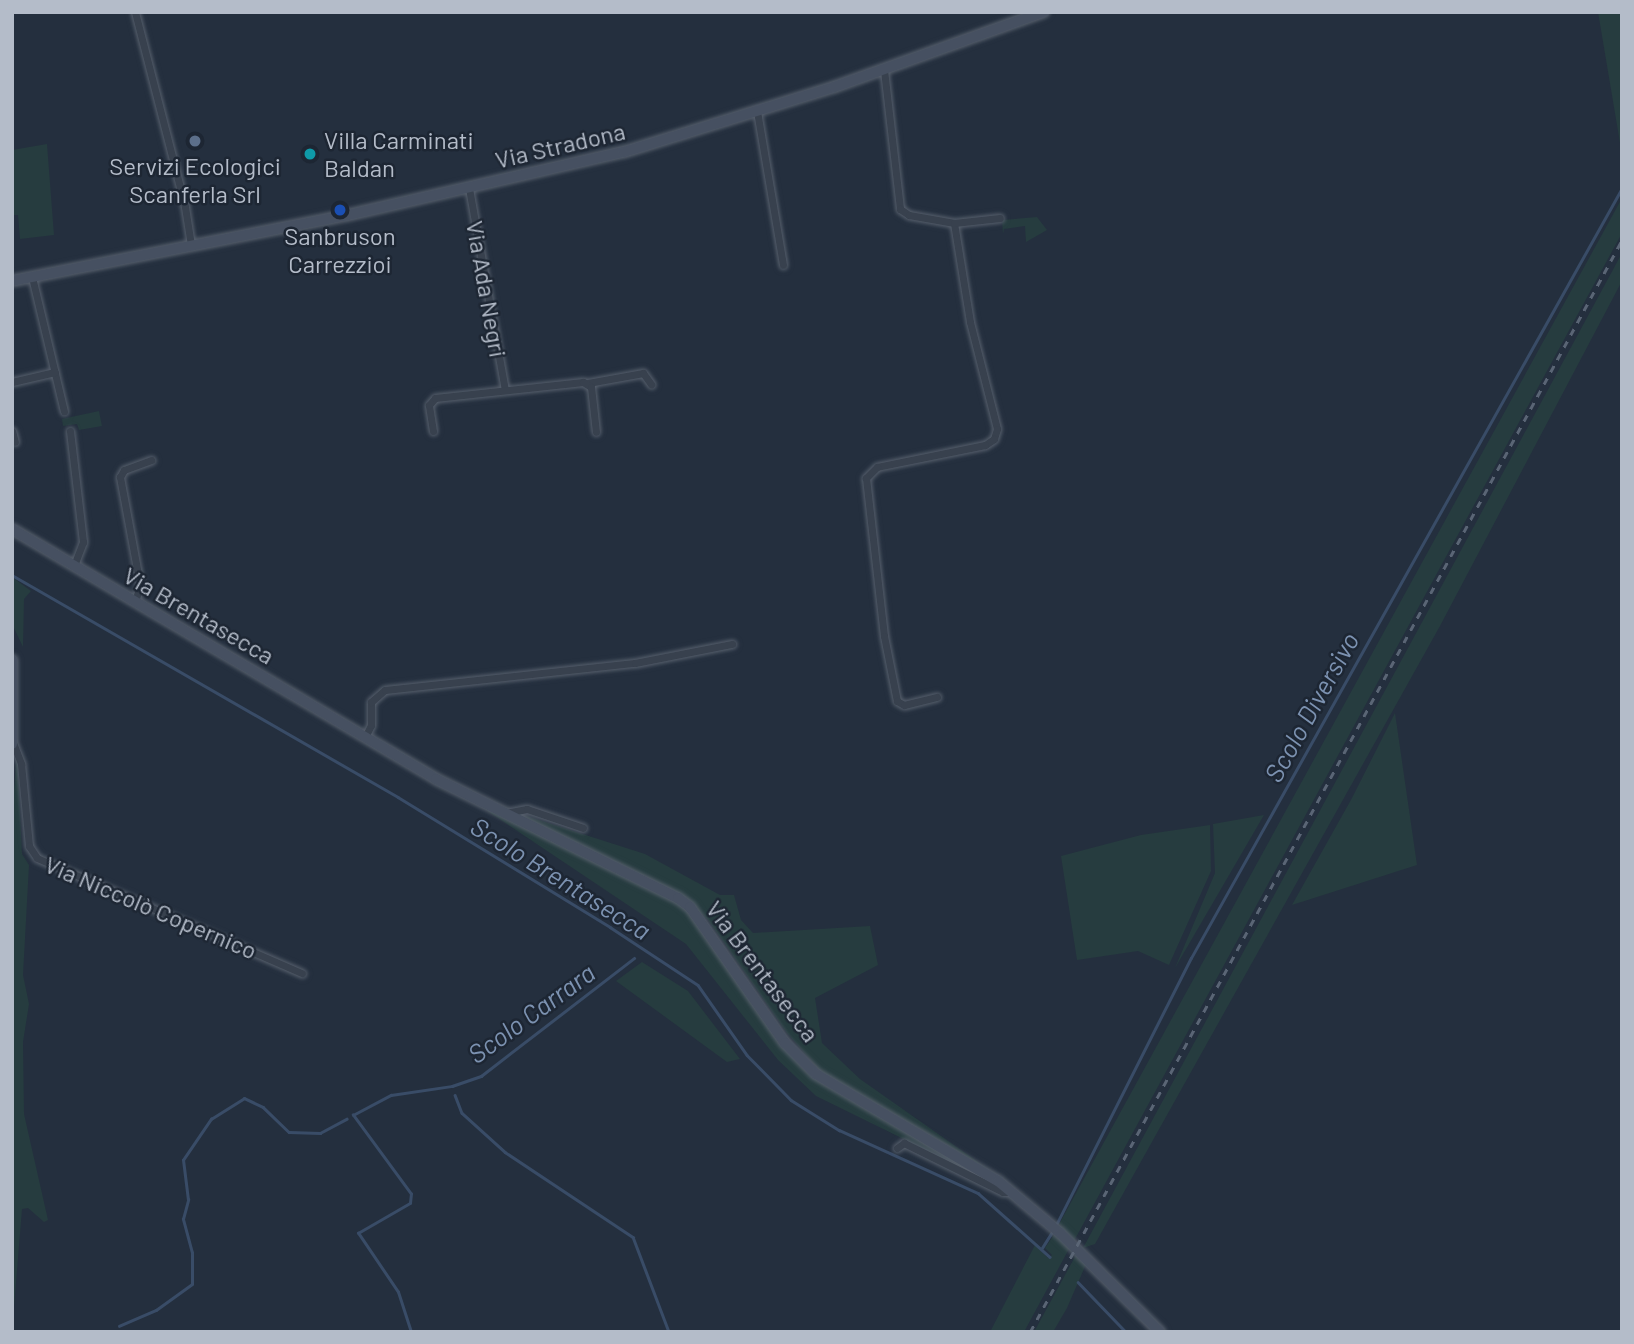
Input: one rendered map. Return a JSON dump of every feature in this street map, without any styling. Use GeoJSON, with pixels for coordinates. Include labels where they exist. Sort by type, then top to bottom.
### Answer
{"type":"FeatureCollection","features":[{"type":"Feature","properties":{"kind":"street"},"geometry":{"type":"LineString","coordinates":[[135,12],[186,207],[191,245]]}},
{"type":"Feature","properties":{"kind":"street","name":"Via Stradona"},"geometry":{"type":"LineString","coordinates":[[12,281],[469,188],[644,147],[884,70],[1044,12]]}},
{"type":"Feature","properties":{"kind":"street"},"geometry":{"type":"LineString","coordinates":[[884,70],[900,209],[909,215],[954,223],[1000,218]]}},
{"type":"Feature","properties":{"kind":"street"},"geometry":{"type":"LineString","coordinates":[[757,111],[783,265]]}},
{"type":"Feature","properties":{"kind":"street","name":"Via Ada Negri"},"geometry":{"type":"LineString","coordinates":[[469,188],[505,390]]}},
{"type":"Feature","properties":{"kind":"street"},"geometry":{"type":"LineString","coordinates":[[937,697],[899,704],[884,636],[866,484],[869,473],[877,467],[985,445],[996,435],[970,322],[954,223]]}},
{"type":"Feature","properties":{"kind":"street"},"geometry":{"type":"LineString","coordinates":[[32,277],[64,411]]}},
{"type":"Feature","properties":{"kind":"street"},"geometry":{"type":"LineString","coordinates":[[12,382],[55,372]]}},
{"type":"Feature","properties":{"kind":"street","name":"Via Ada Negri"},"geometry":{"type":"LineString","coordinates":[[433,432],[431,400],[588,383],[643,373],[651,384]]}},
{"type":"Feature","properties":{"kind":"street"},"geometry":{"type":"LineString","coordinates":[[588,383],[596,432]]}},
{"type":"Feature","properties":{"kind":"street"},"geometry":{"type":"LineString","coordinates":[[12,431],[15,442]]}},
{"type":"Feature","properties":{"kind":"street"},"geometry":{"type":"LineString","coordinates":[[70,431],[83,541],[74,565]]}},
{"type":"Feature","properties":{"kind":"street"},"geometry":{"type":"LineString","coordinates":[[135,603],[140,585],[120,477],[124,470],[151,460]]}},
{"type":"Feature","properties":{"kind":"street","name":"Via Brentasecca"},"geometry":{"type":"LineString","coordinates":[[12,529],[365,737],[506,813],[659,886],[690,907],[778,1033],[829,1084],[1012,1192],[1060,1233],[1160,1332]]}},
{"type":"Feature","properties":{"kind":"street"},"geometry":{"type":"LineString","coordinates":[[365,737],[374,696],[385,690],[617,665],[733,643]]}},
{"type":"Feature","properties":{"kind":"street"},"geometry":{"type":"LineString","coordinates":[[12,660],[12,742]]}},
{"type":"Feature","properties":{"kind":"street","name":"Via Niccolò Copernico"},"geometry":{"type":"LineString","coordinates":[[12,742],[21,764],[29,846],[37,858],[302,973]]}},
{"type":"Feature","properties":{"kind":"street"},"geometry":{"type":"LineString","coordinates":[[506,813],[527,809],[583,828]]}},
{"type":"Feature","properties":{"kind":"street"},"geometry":{"type":"LineString","coordinates":[[897,1148],[904,1143],[1003,1192],[1012,1192]]}},
{"type":"Feature","properties":{"kind":"green space"},"geometry":{"type":"Polygon","coordinates":[[[1598,12],[1622,12],[1621,149],[1598,12]]]}},
{"type":"Feature","properties":{"kind":"green space"},"geometry":{"type":"Polygon","coordinates":[[[47,144],[54,235],[20,239],[18,215],[12,215],[12,150],[47,144]]]}},
{"type":"Feature","properties":{"kind":"green space"},"geometry":{"type":"Polygon","coordinates":[[[1622,198],[1622,233],[1074,1241],[1058,1226],[1622,198]]]}},
{"type":"Feature","properties":{"kind":"green space"},"geometry":{"type":"Polygon","coordinates":[[[1037,217],[1047,230],[1026,242],[1025,226],[1004,229],[1003,234],[1002,220],[1037,217]]]}},
{"type":"Feature","properties":{"kind":"green space"},"geometry":{"type":"Polygon","coordinates":[[[1622,253],[1622,281],[1440,626],[1095,1244],[1083,1248],[1622,253]]]}},
{"type":"Feature","properties":{"kind":"green space"},"geometry":{"type":"Polygon","coordinates":[[[99,411],[102,426],[79,430],[77,424],[63,426],[62,419],[99,411]]]}},
{"type":"Feature","properties":{"kind":"green space"},"geometry":{"type":"Polygon","coordinates":[[[12,577],[31,591],[24,599],[23,647],[12,624],[12,577]]]}},
{"type":"Feature","properties":{"kind":"green space"},"geometry":{"type":"Polygon","coordinates":[[[1395,713],[1417,865],[1292,905],[1352,798],[1395,713]]]}},
{"type":"Feature","properties":{"kind":"green space"},"geometry":{"type":"Polygon","coordinates":[[[17,751],[22,854],[29,865],[23,975],[29,1004],[23,1042],[24,1114],[48,1220],[44,1222],[28,1208],[22,1209],[12,1332],[12,817],[17,751]]]}},
{"type":"Feature","properties":{"kind":"green space"},"geometry":{"type":"Polygon","coordinates":[[[480,806],[687,908],[782,1047],[819,1082],[985,1179],[816,1096],[778,1060],[686,944],[480,806]]]}},
{"type":"Feature","properties":{"kind":"green space"},"geometry":{"type":"Polygon","coordinates":[[[517,813],[645,854],[720,895],[734,895],[741,920],[753,933],[870,926],[878,965],[815,998],[822,1043],[860,1079],[988,1169],[819,1070],[787,1033],[708,920],[685,898],[517,813]]]}},
{"type":"Feature","properties":{"kind":"green space"},"geometry":{"type":"Polygon","coordinates":[[[1264,815],[1175,968],[1215,873],[1213,824],[1264,815]]]}},
{"type":"Feature","properties":{"kind":"green space"},"geometry":{"type":"Polygon","coordinates":[[[1210,825],[1211,871],[1169,965],[1138,951],[1077,960],[1061,856],[1141,835],[1210,825]]]}},
{"type":"Feature","properties":{"kind":"green space"},"geometry":{"type":"Polygon","coordinates":[[[642,962],[688,991],[740,1059],[727,1062],[616,981],[642,962]]]}},
{"type":"Feature","properties":{"kind":"green space"},"geometry":{"type":"Polygon","coordinates":[[[1055,1233],[1070,1247],[1024,1332],[990,1332],[1035,1245],[1048,1258],[1052,1255],[1045,1248],[1055,1233]]]}},
{"type":"Feature","properties":{"kind":"green space"},"geometry":{"type":"Polygon","coordinates":[[[1077,1253],[1087,1262],[1067,1308],[1053,1332],[1034,1332],[1077,1253]]]}},
{"type":"Feature","properties":{"kind":"waterway","name":"Scolo Diversivo"},"geometry":{"type":"LineString","coordinates":[[1055,1227],[1191,958],[1622,188]]}},
{"type":"Feature","properties":{"kind":"waterway","name":"Scolo Brentasecca"},"geometry":{"type":"LineString","coordinates":[[12,575],[398,797],[610,927],[698,985],[747,1055],[791,1100],[839,1130],[978,1193],[1050,1257]]}},
{"type":"Feature","properties":{"kind":"waterway","name":"Scolo Carrara"},"geometry":{"type":"LineString","coordinates":[[411,1332],[398,1292],[358,1233],[410,1203],[411,1194],[353,1115],[391,1095],[452,1086],[481,1076],[634,958]]}},
{"type":"Feature","properties":{"kind":"waterway"},"geometry":{"type":"LineString","coordinates":[[455,1095],[462,1113],[505,1152],[633,1237],[669,1332]]}},
{"type":"Feature","properties":{"kind":"waterway"},"geometry":{"type":"LineString","coordinates":[[119,1326],[156,1310],[192,1284],[192,1253],[183,1219],[188,1200],[183,1160],[211,1119],[244,1098],[263,1107],[289,1132],[320,1133],[346,1119]]}},
{"type":"Feature","properties":{"kind":"waterway","name":"Scolo Diversivo"},"geometry":{"type":"LineString","coordinates":[[1042,1248],[1052,1232]]}},
{"type":"Feature","properties":{"kind":"waterway","name":"Scolo Brentasecca"},"geometry":{"type":"LineString","coordinates":[[1078,1282],[1126,1332]]}},
{"type":"Feature","properties":{"kind":"railway"},"geometry":{"type":"LineString","coordinates":[[1030,1332],[1622,240]]}},
{"type":"Feature","properties":{"kind":"place","name":"Servizi Ecologici Scanferla Srl"},"geometry":{"type":"Point","coordinates":[195,141]}},
{"type":"Feature","properties":{"kind":"place","name":"Villa Carminati Baldan"},"geometry":{"type":"Point","coordinates":[310,154]}},
{"type":"Feature","properties":{"kind":"place","name":"Sanbruson Carrezzioi"},"geometry":{"type":"Point","coordinates":[340,210]}}]}
